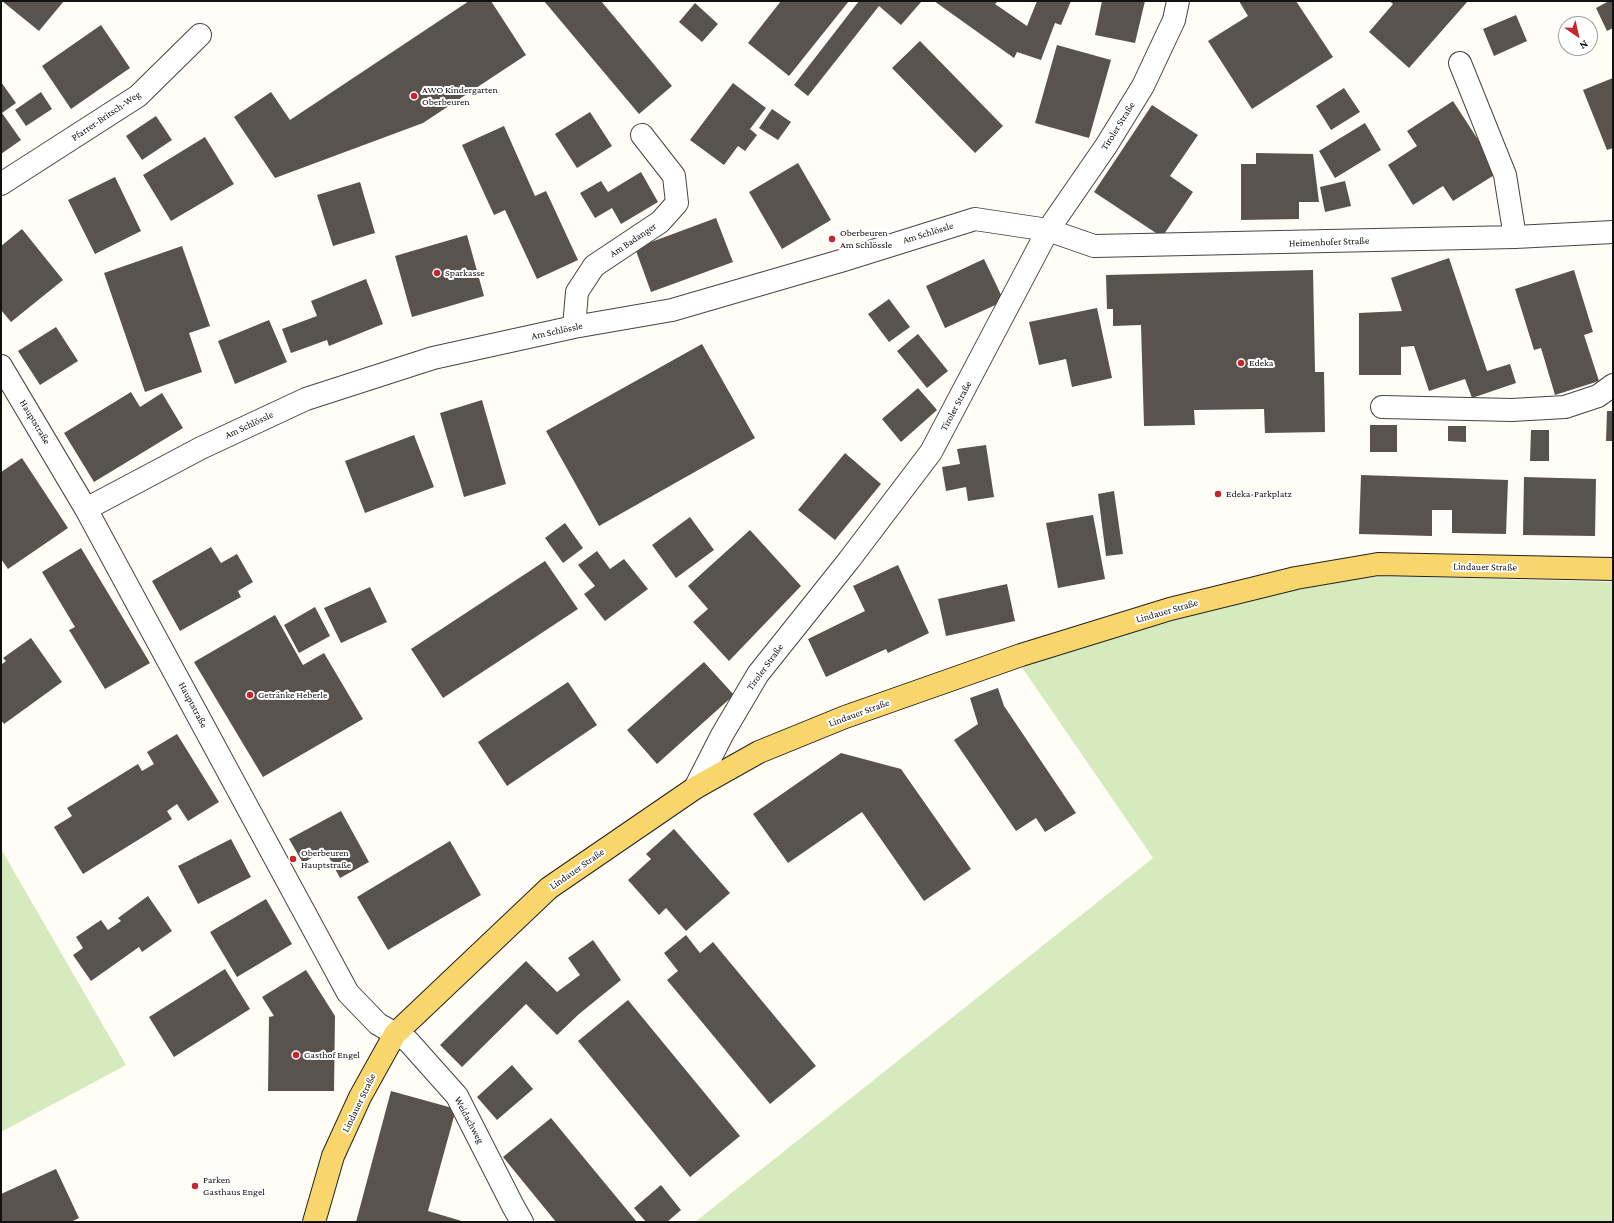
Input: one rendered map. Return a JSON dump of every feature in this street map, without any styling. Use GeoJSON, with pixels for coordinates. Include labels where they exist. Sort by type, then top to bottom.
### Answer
{"type":"FeatureCollection","features":[{"type":"Feature","properties":{"kind":"main road","name":"Lindauer Straße"},"geometry":{"type":"LineString","coordinates":[[314,1222],[333,1156],[360,1097],[395,1034],[549,888],[695,788],[759,752],[838,720],[1021,655],[1170,609],[1296,578],[1378,564],[1613,569]]}},
{"type":"Feature","properties":{"kind":"street","name":"Tiroler Straße"},"geometry":{"type":"LineString","coordinates":[[695,788],[722,735],[758,674],[849,560],[931,452],[1048,230],[1106,146],[1143,86],[1174,20],[1178,1]]}},
{"type":"Feature","properties":{"kind":"street","name":"Pfarrer-Britsch-Weg"},"geometry":{"type":"LineString","coordinates":[[1,184],[138,96],[200,36]]}},
{"type":"Feature","properties":{"kind":"street"},"geometry":{"type":"LineString","coordinates":[[1460,63],[1505,175],[1514,237]]}},
{"type":"Feature","properties":{"kind":"street","name":"Am Badanger"},"geometry":{"type":"LineString","coordinates":[[574,327],[577,292],[594,266],[660,222],[677,203],[674,176],[642,135]]}},
{"type":"Feature","properties":{"kind":"street","name":"Am Schlössle"},"geometry":{"type":"LineString","coordinates":[[86,509],[201,448],[306,398],[433,358],[574,327],[672,310],[836,262],[975,219],[1048,230]]}},
{"type":"Feature","properties":{"kind":"street","name":"Heimenhofer Straße"},"geometry":{"type":"LineString","coordinates":[[1048,230],[1094,246],[1514,237],[1613,232]]}},
{"type":"Feature","properties":{"kind":"street","name":"Hauptstraße"},"geometry":{"type":"LineString","coordinates":[[1,366],[86,509],[348,993],[378,1024],[395,1034]]}},
{"type":"Feature","properties":{"kind":"street"},"geometry":{"type":"LineString","coordinates":[[1382,407],[1512,410],[1565,407],[1598,396],[1613,385]]}},
{"type":"Feature","properties":{"kind":"street","name":"Weidachweg"},"geometry":{"type":"LineString","coordinates":[[395,1034],[408,1041],[458,1096],[522,1222]]}},
{"type":"Feature","properties":{"kind":"green space"},"geometry":{"type":"Polygon","coordinates":[[[1380,576],[1613,582],[1613,1222],[695,1222],[1153,858],[1021,666],[1172,621],[1316,584],[1380,576]]]}},
{"type":"Feature","properties":{"kind":"green space"},"geometry":{"type":"Polygon","coordinates":[[[1,849],[126,1065],[1,1132],[1,849]]]}},
{"type":"Feature","properties":{"kind":"building"},"geometry":{"type":"Polygon","coordinates":[[[2,1],[64,1],[39,31],[2,1]]]}},
{"type":"Feature","properties":{"kind":"building"},"geometry":{"type":"Polygon","coordinates":[[[469,1],[491,1],[526,55],[423,123],[275,178],[234,117],[271,92],[290,120],[469,1]]]}},
{"type":"Feature","properties":{"kind":"building"},"geometry":{"type":"Polygon","coordinates":[[[544,1],[601,1],[672,86],[639,114],[544,1]]]}},
{"type":"Feature","properties":{"kind":"building"},"geometry":{"type":"Polygon","coordinates":[[[781,1],[849,1],[789,76],[748,43],[781,1]]]}},
{"type":"Feature","properties":{"kind":"building"},"geometry":{"type":"Polygon","coordinates":[[[859,1],[922,1],[901,25],[879,6],[808,96],[794,85],[859,1]]]}},
{"type":"Feature","properties":{"kind":"building"},"geometry":{"type":"Polygon","coordinates":[[[934,1],[998,1],[995,4],[1027,26],[1037,1],[1071,1],[1061,25],[1055,23],[1041,60],[1017,52],[1014,58],[934,1]]]}},
{"type":"Feature","properties":{"kind":"building"},"geometry":{"type":"Polygon","coordinates":[[[1102,1],[1145,1],[1135,43],[1095,35],[1102,1]]]}},
{"type":"Feature","properties":{"kind":"building"},"geometry":{"type":"Polygon","coordinates":[[[1239,1],[1296,1],[1333,57],[1252,109],[1208,41],[1248,16],[1239,1]]]}},
{"type":"Feature","properties":{"kind":"building"},"geometry":{"type":"Polygon","coordinates":[[[1389,1],[1468,1],[1409,68],[1369,32],[1393,4],[1389,1]]]}},
{"type":"Feature","properties":{"kind":"building"},"geometry":{"type":"Polygon","coordinates":[[[1609,1],[1613,1],[1613,28],[1607,31],[1596,8],[1609,1]]]}},
{"type":"Feature","properties":{"kind":"building"},"geometry":{"type":"Polygon","coordinates":[[[695,3],[718,24],[702,42],[679,22],[695,3]]]}},
{"type":"Feature","properties":{"kind":"building"},"geometry":{"type":"Polygon","coordinates":[[[1516,15],[1527,41],[1494,56],[1483,29],[1516,15]]]}},
{"type":"Feature","properties":{"kind":"building"},"geometry":{"type":"Polygon","coordinates":[[[101,25],[130,68],[71,109],[42,66],[101,25]]]}},
{"type":"Feature","properties":{"kind":"building"},"geometry":{"type":"Polygon","coordinates":[[[920,41],[1003,126],[975,153],[892,68],[920,41]]]}},
{"type":"Feature","properties":{"kind":"building"},"geometry":{"type":"Polygon","coordinates":[[[1057,45],[1111,60],[1089,138],[1035,123],[1057,45]]]}},
{"type":"Feature","properties":{"kind":"building"},"geometry":{"type":"Polygon","coordinates":[[[1613,78],[1613,148],[1607,150],[1583,90],[1613,78]]]}},
{"type":"Feature","properties":{"kind":"building"},"geometry":{"type":"Polygon","coordinates":[[[1,82],[16,103],[2,113],[21,140],[1,154],[1,82]]]}},
{"type":"Feature","properties":{"kind":"building"},"geometry":{"type":"Polygon","coordinates":[[[733,83],[766,108],[750,129],[757,135],[745,151],[738,146],[724,165],[690,140],[733,83]]]}},
{"type":"Feature","properties":{"kind":"building"},"geometry":{"type":"Polygon","coordinates":[[[1344,88],[1360,112],[1331,130],[1316,106],[1344,88]]]}},
{"type":"Feature","properties":{"kind":"building"},"geometry":{"type":"Polygon","coordinates":[[[41,92],[52,109],[26,126],[15,110],[41,92]]]}},
{"type":"Feature","properties":{"kind":"building"},"geometry":{"type":"Polygon","coordinates":[[[1453,101],[1499,172],[1453,201],[1443,186],[1413,205],[1388,165],[1417,146],[1407,131],[1453,101]]]}},
{"type":"Feature","properties":{"kind":"building"},"geometry":{"type":"Polygon","coordinates":[[[1152,105],[1198,135],[1170,176],[1193,192],[1162,237],[1094,192],[1152,105]]]}},
{"type":"Feature","properties":{"kind":"building"},"geometry":{"type":"Polygon","coordinates":[[[772,109],[791,122],[778,140],[759,128],[772,109]]]}},
{"type":"Feature","properties":{"kind":"building"},"geometry":{"type":"Polygon","coordinates":[[[590,112],[612,146],[577,168],[555,134],[590,112]]]}},
{"type":"Feature","properties":{"kind":"building"},"geometry":{"type":"Polygon","coordinates":[[[156,116],[172,140],[142,160],[126,136],[156,116]]]}},
{"type":"Feature","properties":{"kind":"building"},"geometry":{"type":"Polygon","coordinates":[[[1365,123],[1381,150],[1335,178],[1319,151],[1365,123]]]}},
{"type":"Feature","properties":{"kind":"building"},"geometry":{"type":"Polygon","coordinates":[[[504,126],[535,196],[546,191],[578,260],[537,279],[505,210],[494,215],[462,145],[504,126]]]}},
{"type":"Feature","properties":{"kind":"building"},"geometry":{"type":"Polygon","coordinates":[[[205,137],[234,184],[171,221],[143,175],[205,137]]]}},
{"type":"Feature","properties":{"kind":"building"},"geometry":{"type":"Polygon","coordinates":[[[1256,153],[1313,154],[1319,202],[1299,202],[1299,219],[1241,220],[1241,164],[1256,164],[1256,153]]]}},
{"type":"Feature","properties":{"kind":"building"},"geometry":{"type":"Polygon","coordinates":[[[798,163],[831,220],[782,249],[749,192],[798,163]]]}},
{"type":"Feature","properties":{"kind":"building"},"geometry":{"type":"Polygon","coordinates":[[[641,172],[658,202],[621,224],[612,208],[595,218],[580,193],[601,181],[608,192],[641,172]]]}},
{"type":"Feature","properties":{"kind":"building"},"geometry":{"type":"Polygon","coordinates":[[[115,177],[141,231],[95,254],[68,200],[115,177]]]}},
{"type":"Feature","properties":{"kind":"building"},"geometry":{"type":"Polygon","coordinates":[[[1345,181],[1351,206],[1325,212],[1320,187],[1345,181]]]}},
{"type":"Feature","properties":{"kind":"building"},"geometry":{"type":"Polygon","coordinates":[[[360,182],[375,233],[333,246],[317,195],[360,182]]]}},
{"type":"Feature","properties":{"kind":"building"},"geometry":{"type":"Polygon","coordinates":[[[716,218],[733,262],[651,292],[635,248],[716,218]]]}},
{"type":"Feature","properties":{"kind":"building"},"geometry":{"type":"Polygon","coordinates":[[[22,229],[63,280],[11,322],[1,310],[1,246],[22,229]]]}},
{"type":"Feature","properties":{"kind":"building"},"geometry":{"type":"Polygon","coordinates":[[[467,235],[484,296],[412,317],[395,256],[467,235]]]}},
{"type":"Feature","properties":{"kind":"building"},"geometry":{"type":"Polygon","coordinates":[[[182,246],[210,326],[189,333],[202,372],[145,392],[104,273],[182,246]]]}},
{"type":"Feature","properties":{"kind":"building"},"geometry":{"type":"Polygon","coordinates":[[[1449,258],[1487,371],[1510,364],[1516,383],[1472,398],[1465,379],[1429,391],[1414,346],[1401,347],[1401,375],[1359,375],[1359,313],[1402,311],[1391,278],[1449,258]]]}},
{"type":"Feature","properties":{"kind":"building"},"geometry":{"type":"Polygon","coordinates":[[[984,259],[1004,301],[945,328],[926,286],[984,259]]]}},
{"type":"Feature","properties":{"kind":"building"},"geometry":{"type":"Polygon","coordinates":[[[1313,270],[1315,372],[1324,372],[1325,432],[1265,433],[1264,409],[1194,410],[1195,425],[1144,426],[1141,325],[1113,326],[1113,309],[1107,309],[1106,275],[1313,270]]]}},
{"type":"Feature","properties":{"kind":"building"},"geometry":{"type":"Polygon","coordinates":[[[1574,270],[1593,332],[1584,335],[1599,381],[1555,395],[1541,348],[1534,350],[1515,289],[1574,270]]]}},
{"type":"Feature","properties":{"kind":"building"},"geometry":{"type":"Polygon","coordinates":[[[366,279],[383,324],[329,346],[327,340],[291,353],[282,329],[317,316],[311,301],[366,279]]]}},
{"type":"Feature","properties":{"kind":"building"},"geometry":{"type":"Polygon","coordinates":[[[889,299],[910,327],[889,342],[868,314],[889,299]]]}},
{"type":"Feature","properties":{"kind":"building"},"geometry":{"type":"Polygon","coordinates":[[[1097,308],[1112,378],[1072,387],[1066,359],[1039,365],[1029,322],[1097,308]]]}},
{"type":"Feature","properties":{"kind":"building"},"geometry":{"type":"Polygon","coordinates":[[[269,320],[287,362],[235,384],[218,341],[269,320]]]}},
{"type":"Feature","properties":{"kind":"building"},"geometry":{"type":"Polygon","coordinates":[[[56,327],[78,361],[40,385],[18,351],[56,327]]]}},
{"type":"Feature","properties":{"kind":"building"},"geometry":{"type":"Polygon","coordinates":[[[918,334],[948,371],[927,388],[897,351],[918,334]]]}},
{"type":"Feature","properties":{"kind":"building"},"geometry":{"type":"Polygon","coordinates":[[[702,344],[755,438],[599,526],[546,431],[702,344]]]}},
{"type":"Feature","properties":{"kind":"building"},"geometry":{"type":"Polygon","coordinates":[[[918,388],[937,410],[901,442],[882,419],[918,388]]]}},
{"type":"Feature","properties":{"kind":"building"},"geometry":{"type":"Polygon","coordinates":[[[131,392],[140,407],[162,393],[183,428],[94,482],[64,433],[131,392]]]}},
{"type":"Feature","properties":{"kind":"building"},"geometry":{"type":"Polygon","coordinates":[[[482,400],[506,484],[464,497],[440,413],[482,400]]]}},
{"type":"Feature","properties":{"kind":"building"},"geometry":{"type":"Polygon","coordinates":[[[1607,411],[1613,411],[1613,441],[1606,441],[1607,411]]]}},
{"type":"Feature","properties":{"kind":"building"},"geometry":{"type":"Polygon","coordinates":[[[1370,425],[1397,425],[1397,452],[1370,452],[1370,425]]]}},
{"type":"Feature","properties":{"kind":"building"},"geometry":{"type":"Polygon","coordinates":[[[1448,426],[1466,426],[1466,442],[1448,441],[1448,426]]]}},
{"type":"Feature","properties":{"kind":"building"},"geometry":{"type":"Polygon","coordinates":[[[1531,430],[1549,430],[1549,461],[1530,461],[1531,430]]]}},
{"type":"Feature","properties":{"kind":"building"},"geometry":{"type":"Polygon","coordinates":[[[414,435],[434,487],[365,513],[345,461],[414,435]]]}},
{"type":"Feature","properties":{"kind":"building"},"geometry":{"type":"Polygon","coordinates":[[[986,445],[994,497],[968,501],[966,487],[946,491],[942,467],[960,464],[957,449],[986,445]]]}},
{"type":"Feature","properties":{"kind":"building"},"geometry":{"type":"Polygon","coordinates":[[[845,453],[881,484],[835,540],[798,510],[845,453]]]}},
{"type":"Feature","properties":{"kind":"building"},"geometry":{"type":"Polygon","coordinates":[[[22,458],[68,528],[8,569],[1,559],[1,472],[22,458]]]}},
{"type":"Feature","properties":{"kind":"building"},"geometry":{"type":"Polygon","coordinates":[[[1361,475],[1508,480],[1506,534],[1452,533],[1452,510],[1432,510],[1432,536],[1359,534],[1361,475]]]}},
{"type":"Feature","properties":{"kind":"building"},"geometry":{"type":"Polygon","coordinates":[[[1524,477],[1596,479],[1595,536],[1523,535],[1524,477]]]}},
{"type":"Feature","properties":{"kind":"building"},"geometry":{"type":"Polygon","coordinates":[[[1114,491],[1123,554],[1106,556],[1098,494],[1114,491]]]}},
{"type":"Feature","properties":{"kind":"building"},"geometry":{"type":"Polygon","coordinates":[[[1093,515],[1105,579],[1058,588],[1046,523],[1093,515]]]}},
{"type":"Feature","properties":{"kind":"building"},"geometry":{"type":"Polygon","coordinates":[[[690,517],[714,550],[676,578],[652,545],[690,517]]]}},
{"type":"Feature","properties":{"kind":"building"},"geometry":{"type":"Polygon","coordinates":[[[565,523],[583,548],[563,563],[545,538],[565,523]]]}},
{"type":"Feature","properties":{"kind":"building"},"geometry":{"type":"Polygon","coordinates":[[[750,530],[801,586],[729,661],[693,622],[708,609],[688,586],[750,530]]]}},
{"type":"Feature","properties":{"kind":"building"},"geometry":{"type":"Polygon","coordinates":[[[211,547],[221,563],[237,554],[253,582],[238,591],[241,597],[180,631],[152,581],[211,547]]]}},
{"type":"Feature","properties":{"kind":"building"},"geometry":{"type":"Polygon","coordinates":[[[81,548],[150,663],[105,689],[69,630],[75,627],[42,572],[81,548]]]}},
{"type":"Feature","properties":{"kind":"building"},"geometry":{"type":"Polygon","coordinates":[[[597,551],[610,569],[624,559],[648,589],[605,621],[584,594],[595,586],[578,565],[597,551]]]}},
{"type":"Feature","properties":{"kind":"building"},"geometry":{"type":"Polygon","coordinates":[[[545,561],[578,609],[443,698],[411,649],[545,561]]]}},
{"type":"Feature","properties":{"kind":"building"},"geometry":{"type":"Polygon","coordinates":[[[898,565],[929,633],[888,653],[886,649],[826,677],[808,639],[865,611],[853,586],[898,565]]]}},
{"type":"Feature","properties":{"kind":"building"},"geometry":{"type":"Polygon","coordinates":[[[1007,584],[1015,621],[946,636],[938,599],[1007,584]]]}},
{"type":"Feature","properties":{"kind":"building"},"geometry":{"type":"Polygon","coordinates":[[[370,587],[387,622],[341,643],[324,608],[370,587]]]}},
{"type":"Feature","properties":{"kind":"building"},"geometry":{"type":"Polygon","coordinates":[[[315,607],[330,636],[299,653],[284,625],[315,607]]]}},
{"type":"Feature","properties":{"kind":"building"},"geometry":{"type":"Polygon","coordinates":[[[275,615],[303,665],[324,653],[363,719],[263,777],[194,662],[275,615]]]}},
{"type":"Feature","properties":{"kind":"building"},"geometry":{"type":"Polygon","coordinates":[[[31,638],[62,682],[4,724],[1,720],[1,665],[6,661],[3,658],[31,638]]]}},
{"type":"Feature","properties":{"kind":"building"},"geometry":{"type":"Polygon","coordinates":[[[704,662],[734,695],[657,764],[627,730],[704,662]]]}},
{"type":"Feature","properties":{"kind":"building"},"geometry":{"type":"Polygon","coordinates":[[[568,682],[597,725],[507,786],[478,742],[568,682]]]}},
{"type":"Feature","properties":{"kind":"building"},"geometry":{"type":"Polygon","coordinates":[[[998,688],[1004,706],[1076,813],[1045,832],[1036,818],[1016,831],[954,740],[978,724],[970,698],[998,688]]]}},
{"type":"Feature","properties":{"kind":"building"},"geometry":{"type":"Polygon","coordinates":[[[177,734],[219,802],[188,821],[177,804],[167,811],[172,819],[83,874],[54,827],[72,816],[67,808],[138,764],[142,771],[154,764],[147,752],[177,734]]]}},
{"type":"Feature","properties":{"kind":"building"},"geometry":{"type":"Polygon","coordinates":[[[841,753],[901,769],[971,869],[924,901],[862,812],[788,863],[753,814],[841,753]]]}},
{"type":"Feature","properties":{"kind":"building"},"geometry":{"type":"Polygon","coordinates":[[[341,811],[369,862],[340,878],[325,850],[303,863],[289,839],[341,811]]]}},
{"type":"Feature","properties":{"kind":"building"},"geometry":{"type":"Polygon","coordinates":[[[674,829],[730,893],[686,931],[666,908],[659,915],[628,880],[651,859],[646,854],[674,829]]]}},
{"type":"Feature","properties":{"kind":"building"},"geometry":{"type":"Polygon","coordinates":[[[231,839],[251,877],[198,904],[178,866],[231,839]]]}},
{"type":"Feature","properties":{"kind":"building"},"geometry":{"type":"Polygon","coordinates":[[[450,841],[481,895],[388,950],[357,897],[450,841]]]}},
{"type":"Feature","properties":{"kind":"building"},"geometry":{"type":"Polygon","coordinates":[[[148,896],[172,931],[142,952],[139,947],[91,981],[73,955],[83,948],[76,937],[101,920],[108,930],[121,921],[118,918],[148,896]]]}},
{"type":"Feature","properties":{"kind":"building"},"geometry":{"type":"Polygon","coordinates":[[[266,899],[292,944],[237,977],[210,932],[266,899]]]}},
{"type":"Feature","properties":{"kind":"building"},"geometry":{"type":"Polygon","coordinates":[[[686,935],[700,953],[713,942],[816,1066],[770,1104],[667,980],[678,971],[664,953],[686,935]]]}},
{"type":"Feature","properties":{"kind":"building"},"geometry":{"type":"Polygon","coordinates":[[[593,940],[621,980],[579,1014],[557,1035],[526,1004],[462,1067],[440,1045],[526,961],[557,992],[580,975],[568,958],[593,940]]]}},
{"type":"Feature","properties":{"kind":"building"},"geometry":{"type":"Polygon","coordinates":[[[225,969],[250,1009],[174,1057],[149,1017],[225,969]]]}},
{"type":"Feature","properties":{"kind":"building"},"geometry":{"type":"Polygon","coordinates":[[[306,970],[335,1016],[334,1091],[268,1091],[269,1017],[274,1016],[262,997],[306,970]]]}},
{"type":"Feature","properties":{"kind":"building"},"geometry":{"type":"Polygon","coordinates":[[[628,1000],[740,1136],[690,1177],[578,1041],[628,1000]]]}},
{"type":"Feature","properties":{"kind":"building"},"geometry":{"type":"Polygon","coordinates":[[[512,1065],[533,1089],[497,1120],[477,1097],[512,1065]]]}},
{"type":"Feature","properties":{"kind":"building"},"geometry":{"type":"Polygon","coordinates":[[[391,1091],[456,1109],[428,1211],[465,1222],[356,1222],[391,1091]]]}},
{"type":"Feature","properties":{"kind":"building"},"geometry":{"type":"Polygon","coordinates":[[[551,1118],[637,1222],[556,1222],[503,1157],[551,1118]]]}},
{"type":"Feature","properties":{"kind":"building"},"geometry":{"type":"Polygon","coordinates":[[[56,1169],[79,1218],[71,1222],[1,1222],[1,1194],[56,1169]]]}},
{"type":"Feature","properties":{"kind":"building"},"geometry":{"type":"Polygon","coordinates":[[[661,1185],[681,1210],[667,1222],[646,1222],[634,1208],[661,1185]]]}},
{"type":"Feature","properties":{"kind":"place","name":"AWO Kindergarten Oberbeuren"},"geometry":{"type":"Point","coordinates":[414,96]}},
{"type":"Feature","properties":{"kind":"place","name":"Oberbeuren Am Schlössle"},"geometry":{"type":"Point","coordinates":[832,239]}},
{"type":"Feature","properties":{"kind":"place","name":"Sparkasse"},"geometry":{"type":"Point","coordinates":[437,273]}},
{"type":"Feature","properties":{"kind":"place","name":"Edeka"},"geometry":{"type":"Point","coordinates":[1241,363]}},
{"type":"Feature","properties":{"kind":"place","name":"Edeka-Parkplatz"},"geometry":{"type":"Point","coordinates":[1218,494]}},
{"type":"Feature","properties":{"kind":"place","name":"Getränke Heberle"},"geometry":{"type":"Point","coordinates":[250,695]}},
{"type":"Feature","properties":{"kind":"place","name":"Oberbeuren Hauptstraße"},"geometry":{"type":"Point","coordinates":[293,859]}},
{"type":"Feature","properties":{"kind":"place","name":"Gasthof Engel"},"geometry":{"type":"Point","coordinates":[296,1055]}},
{"type":"Feature","properties":{"kind":"place","name":"Parken Gasthaus Engel"},"geometry":{"type":"Point","coordinates":[195,1186]}}]}
